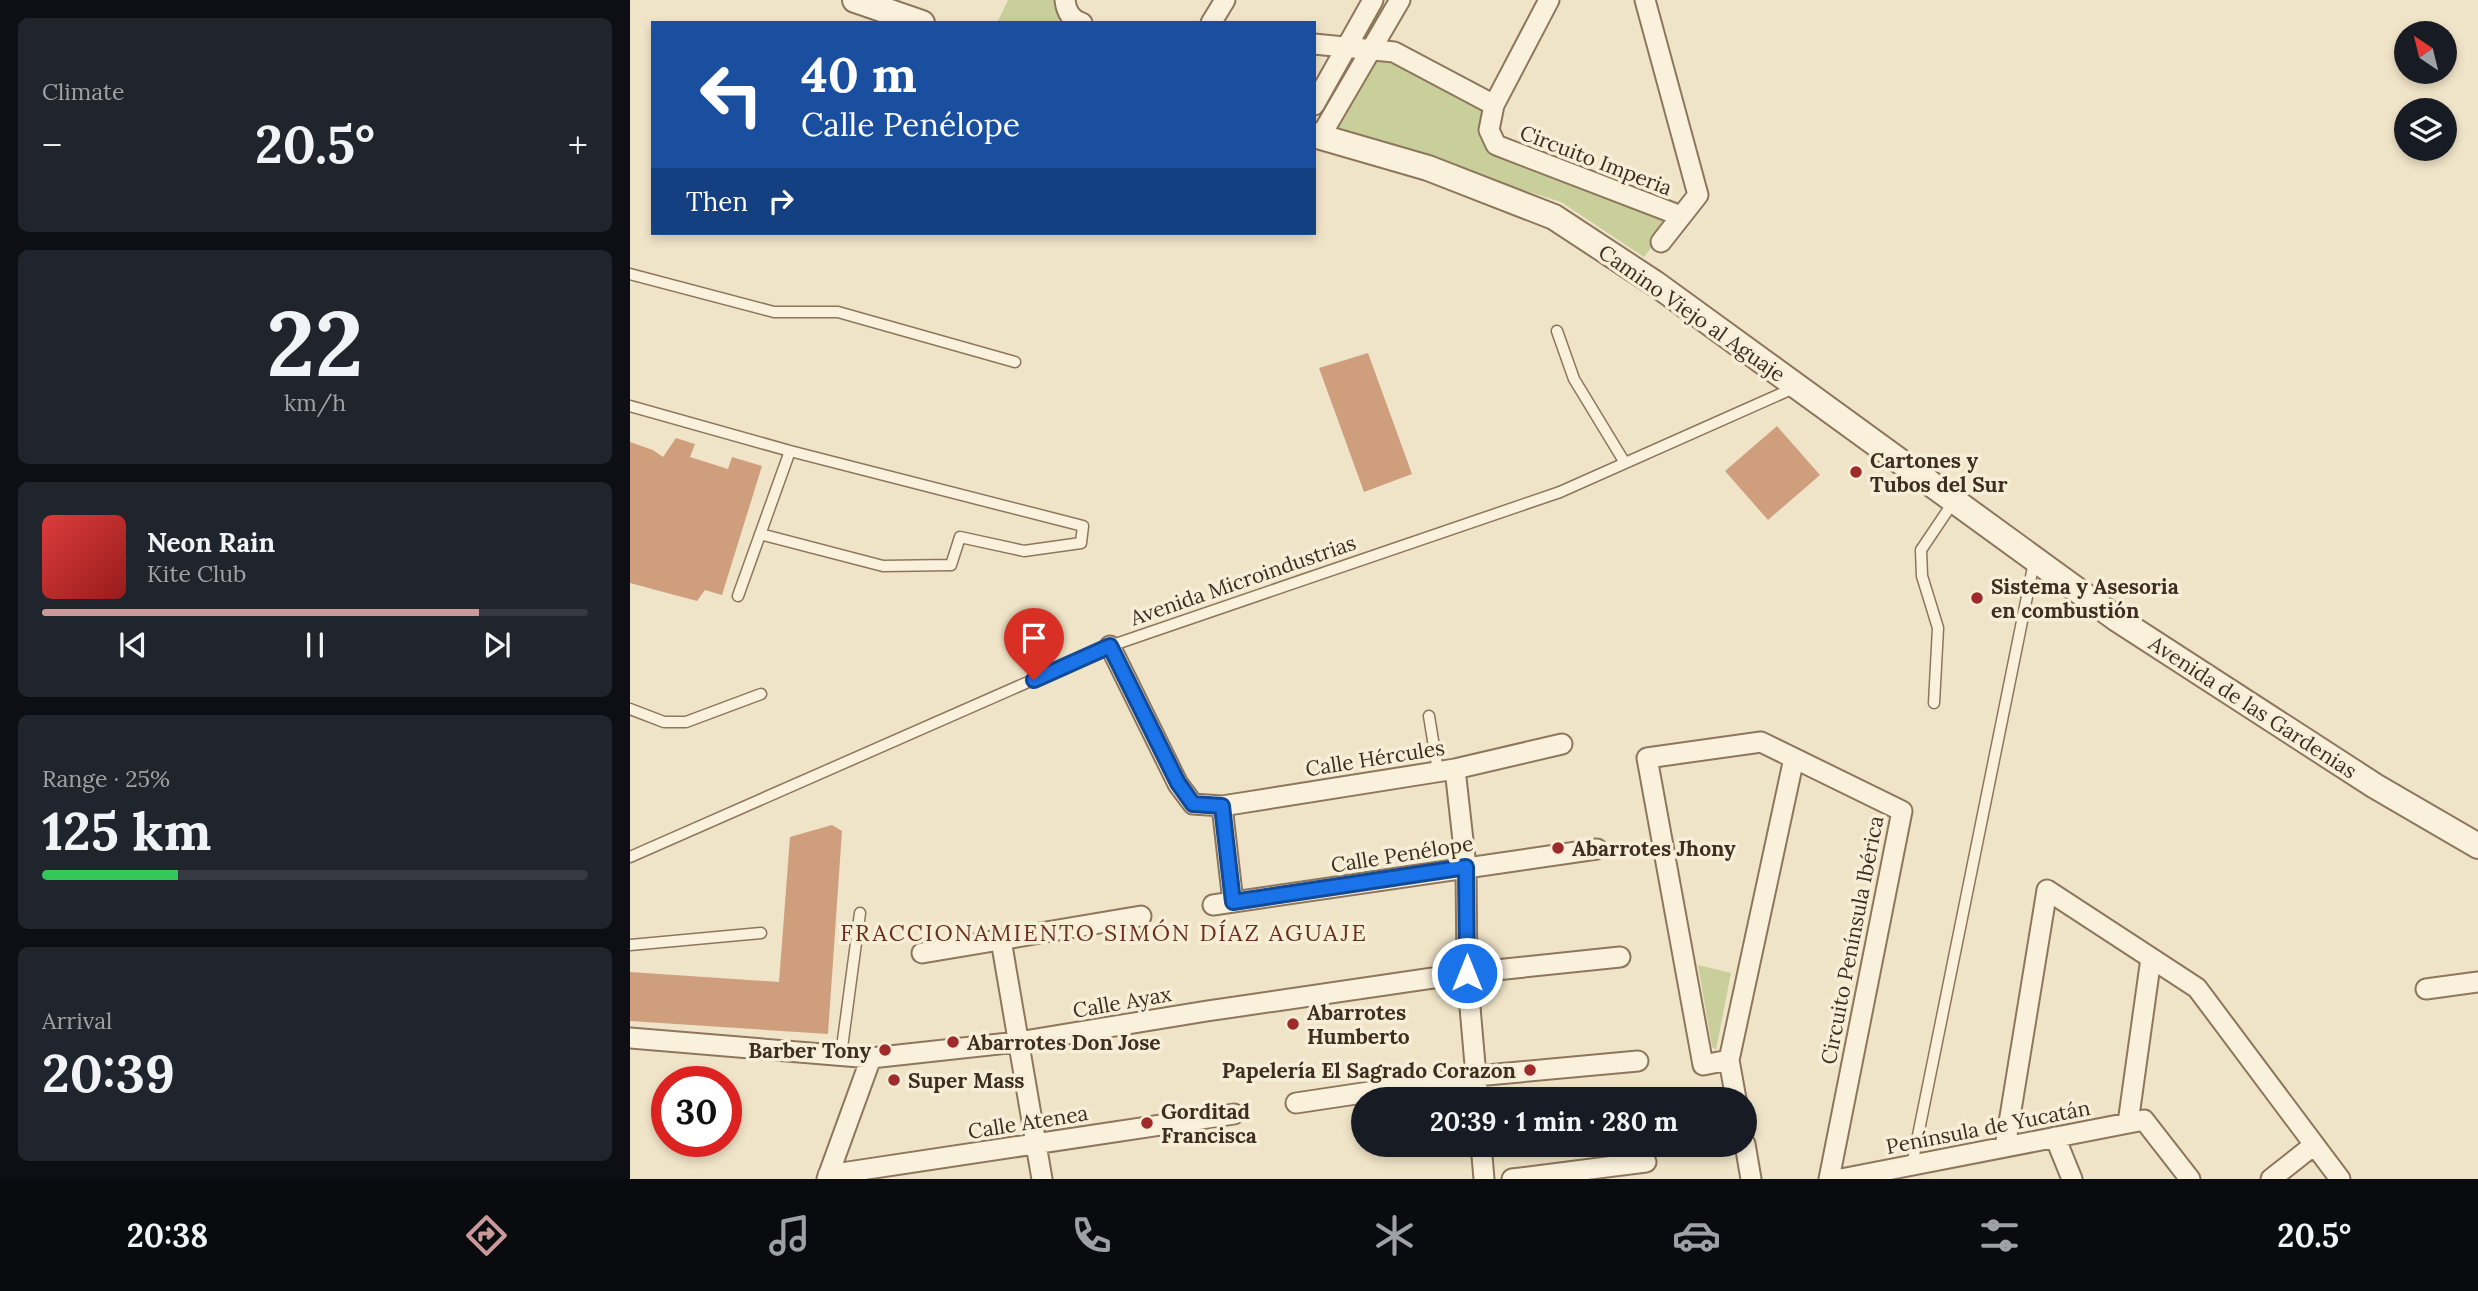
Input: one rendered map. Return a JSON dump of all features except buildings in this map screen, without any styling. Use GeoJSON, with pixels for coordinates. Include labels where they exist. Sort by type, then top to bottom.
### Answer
{"type":"FeatureCollection","features":[{"type":"Feature","properties":{"kind":"street"},"geometry":{"type":"LineString","coordinates":[[855,0],[916,21]]}},
{"type":"Feature","properties":{"kind":"street"},"geometry":{"type":"LineString","coordinates":[[1065,0],[1066,8],[1075,21]]}},
{"type":"Feature","properties":{"kind":"street"},"geometry":{"type":"LineString","coordinates":[[1212,21],[1225,0]]}},
{"type":"Feature","properties":{"kind":"street"},"geometry":{"type":"LineString","coordinates":[[1316,101],[1373,0]]}},
{"type":"Feature","properties":{"kind":"street"},"geometry":{"type":"LineString","coordinates":[[1322,129],[1400,0]]}},
{"type":"Feature","properties":{"kind":"street","name":"Circuito Imperia"},"geometry":{"type":"LineString","coordinates":[[1549,0],[1494,105],[1489,130],[1496,145],[1681,216]]}},
{"type":"Feature","properties":{"kind":"street","name":"Circuito Imperia"},"geometry":{"type":"LineString","coordinates":[[1644,0],[1698,195],[1661,242]]}},
{"type":"Feature","properties":{"kind":"street"},"geometry":{"type":"LineString","coordinates":[[1316,44],[1394,52],[1494,105]]}},
{"type":"Feature","properties":{"kind":"street","name":"Camino Viejo al Aguaje"},"geometry":{"type":"LineString","coordinates":[[1322,129],[1554,217],[1656,284],[2034,560]]}},
{"type":"Feature","properties":{"kind":"street","name":"Avenida de las Gardenias"},"geometry":{"type":"LineString","coordinates":[[2034,560],[2117,619],[2363,778],[2478,846]]}},
{"type":"Feature","properties":{"kind":"street","name":"Calle Hércules"},"geometry":{"type":"LineString","coordinates":[[1110,646],[1178,783],[1193,804],[1222,806],[1446,770],[1562,744]]}},
{"type":"Feature","properties":{"kind":"street","name":"Circuito Península Ibérica"},"geometry":{"type":"LineString","coordinates":[[1729,1060],[1703,1065],[1647,758],[1761,742],[1902,811],[1829,1179]]}},
{"type":"Feature","properties":{"kind":"street"},"geometry":{"type":"LineString","coordinates":[[1734,1087],[1729,1060],[1794,758]]}},
{"type":"Feature","properties":{"kind":"street"},"geometry":{"type":"LineString","coordinates":[[1446,770],[1466,867],[1467,973],[1477,1087]]}},
{"type":"Feature","properties":{"kind":"street"},"geometry":{"type":"LineString","coordinates":[[1222,806],[1233,902]]}},
{"type":"Feature","properties":{"kind":"street","name":"Calle Penélope"},"geometry":{"type":"LineString","coordinates":[[1213,905],[1597,849]]}},
{"type":"Feature","properties":{"kind":"street"},"geometry":{"type":"LineString","coordinates":[[2005,1147],[2046,890],[2197,988],[2340,1179]]}},
{"type":"Feature","properties":{"kind":"street"},"geometry":{"type":"LineString","coordinates":[[922,953],[1141,916]]}},
{"type":"Feature","properties":{"kind":"street"},"geometry":{"type":"LineString","coordinates":[[1001,940],[1042,1179]]}},
{"type":"Feature","properties":{"kind":"street","name":"Calle Ayax"},"geometry":{"type":"LineString","coordinates":[[630,1038],[871,1058],[1018,1042],[1467,973],[1620,957]]}},
{"type":"Feature","properties":{"kind":"street"},"geometry":{"type":"LineString","coordinates":[[2151,958],[2136,1121],[2190,1179]]}},
{"type":"Feature","properties":{"kind":"street"},"geometry":{"type":"LineString","coordinates":[[2427,989],[2478,982]]}},
{"type":"Feature","properties":{"kind":"street"},"geometry":{"type":"LineString","coordinates":[[827,1177],[871,1058]]}},
{"type":"Feature","properties":{"kind":"street"},"geometry":{"type":"LineString","coordinates":[[1296,1103],[1476,1076],[1638,1061]]}},
{"type":"Feature","properties":{"kind":"street","name":"Calle Atenea"},"geometry":{"type":"LineString","coordinates":[[827,1177],[1234,1114]]}},
{"type":"Feature","properties":{"kind":"street","name":"Península de Yucatán"},"geometry":{"type":"LineString","coordinates":[[1841,1179],[1902,1171],[2136,1121]]}},
{"type":"Feature","properties":{"kind":"street"},"geometry":{"type":"LineString","coordinates":[[2055,1137],[2072,1179]]}},
{"type":"Feature","properties":{"kind":"street"},"geometry":{"type":"LineString","coordinates":[[2271,1179],[2314,1145]]}},
{"type":"Feature","properties":{"kind":"street"},"geometry":{"type":"LineString","coordinates":[[1483,1157],[1484,1179]]}},
{"type":"Feature","properties":{"kind":"street"},"geometry":{"type":"LineString","coordinates":[[1747,1157],[1751,1179]]}},
{"type":"Feature","properties":{"kind":"street"},"geometry":{"type":"LineString","coordinates":[[1512,1179],[1646,1162]]}},
{"type":"Feature","properties":{"kind":"lane"},"geometry":{"type":"LineString","coordinates":[[630,274],[774,312],[838,312],[1015,362]]}},
{"type":"Feature","properties":{"kind":"lane"},"geometry":{"type":"LineString","coordinates":[[1557,331],[1574,379],[1625,463]]}},
{"type":"Feature","properties":{"kind":"lane","name":"Avenida Microindustrias"},"geometry":{"type":"LineString","coordinates":[[630,857],[1110,646],[1560,492],[1797,386]]}},
{"type":"Feature","properties":{"kind":"lane"},"geometry":{"type":"LineString","coordinates":[[630,406],[790,451],[1083,526],[1081,543],[1024,551],[960,537],[951,565],[883,566],[760,534]]}},
{"type":"Feature","properties":{"kind":"lane"},"geometry":{"type":"LineString","coordinates":[[738,596],[790,451]]}},
{"type":"Feature","properties":{"kind":"lane"},"geometry":{"type":"LineString","coordinates":[[1934,703],[1938,628],[1922,576],[1921,550],[1955,501]]}},
{"type":"Feature","properties":{"kind":"lane"},"geometry":{"type":"LineString","coordinates":[[1902,1171],[2034,560]]}},
{"type":"Feature","properties":{"kind":"lane"},"geometry":{"type":"LineString","coordinates":[[630,709],[664,723],[686,722],[761,694]]}},
{"type":"Feature","properties":{"kind":"lane"},"geometry":{"type":"LineString","coordinates":[[1429,716],[1446,770]]}},
{"type":"Feature","properties":{"kind":"lane"},"geometry":{"type":"LineString","coordinates":[[841,1055],[860,913]]}},
{"type":"Feature","properties":{"kind":"lane"},"geometry":{"type":"LineString","coordinates":[[630,945],[761,933]]}},
{"type":"Feature","properties":{"kind":"green space"},"geometry":{"type":"Polygon","coordinates":[[[1008,0],[1062,0],[1071,21],[998,21],[1008,0]]]}},
{"type":"Feature","properties":{"kind":"green space"},"geometry":{"type":"Polygon","coordinates":[[[1376,56],[1391,57],[1486,108],[1493,147],[1674,218],[1644,257],[1561,202],[1332,129],[1376,56]]]}},
{"type":"Feature","properties":{"kind":"green space"},"geometry":{"type":"Polygon","coordinates":[[[1698,965],[1731,973],[1716,1050],[1712,1047],[1698,965]]]}},
{"type":"Feature","properties":{"kind":"place","name":"Cartones y Tubos del Sur"},"geometry":{"type":"Point","coordinates":[1856,472]}},
{"type":"Feature","properties":{"kind":"place","name":"Sistema y Asesoria en combustión"},"geometry":{"type":"Point","coordinates":[1977,598]}},
{"type":"Feature","properties":{"kind":"place","name":"Abarrotes Jhony"},"geometry":{"type":"Point","coordinates":[1558,848]}},
{"type":"Feature","properties":{"kind":"place","name":"Abarrotes Humberto"},"geometry":{"type":"Point","coordinates":[1293,1024]}},
{"type":"Feature","properties":{"kind":"place","name":"Abarrotes Don Jose"},"geometry":{"type":"Point","coordinates":[953,1042]}},
{"type":"Feature","properties":{"kind":"place","name":"Barber Tony"},"geometry":{"type":"Point","coordinates":[885,1050]}},
{"type":"Feature","properties":{"kind":"place","name":"Papelería El Sagrado Corazon"},"geometry":{"type":"Point","coordinates":[1530,1070]}},
{"type":"Feature","properties":{"kind":"place","name":"Super Mass"},"geometry":{"type":"Point","coordinates":[894,1080]}},
{"type":"Feature","properties":{"kind":"place","name":"Gorditad Francisca"},"geometry":{"type":"Point","coordinates":[1147,1123]}},
{"type":"Feature","properties":{"kind":"district","name":"FRACCIONAMIENTO SIMÓN DÍAZ AGUAJE"},"geometry":{"type":"Point","coordinates":[1104,932]}},
{"type":"Feature","properties":{"kind":"route"},"geometry":{"type":"LineString","coordinates":[[1034,680],[1110,646],[1178,783],[1193,804],[1222,806],[1233,902],[1466,867],[1467,973]]}}]}
